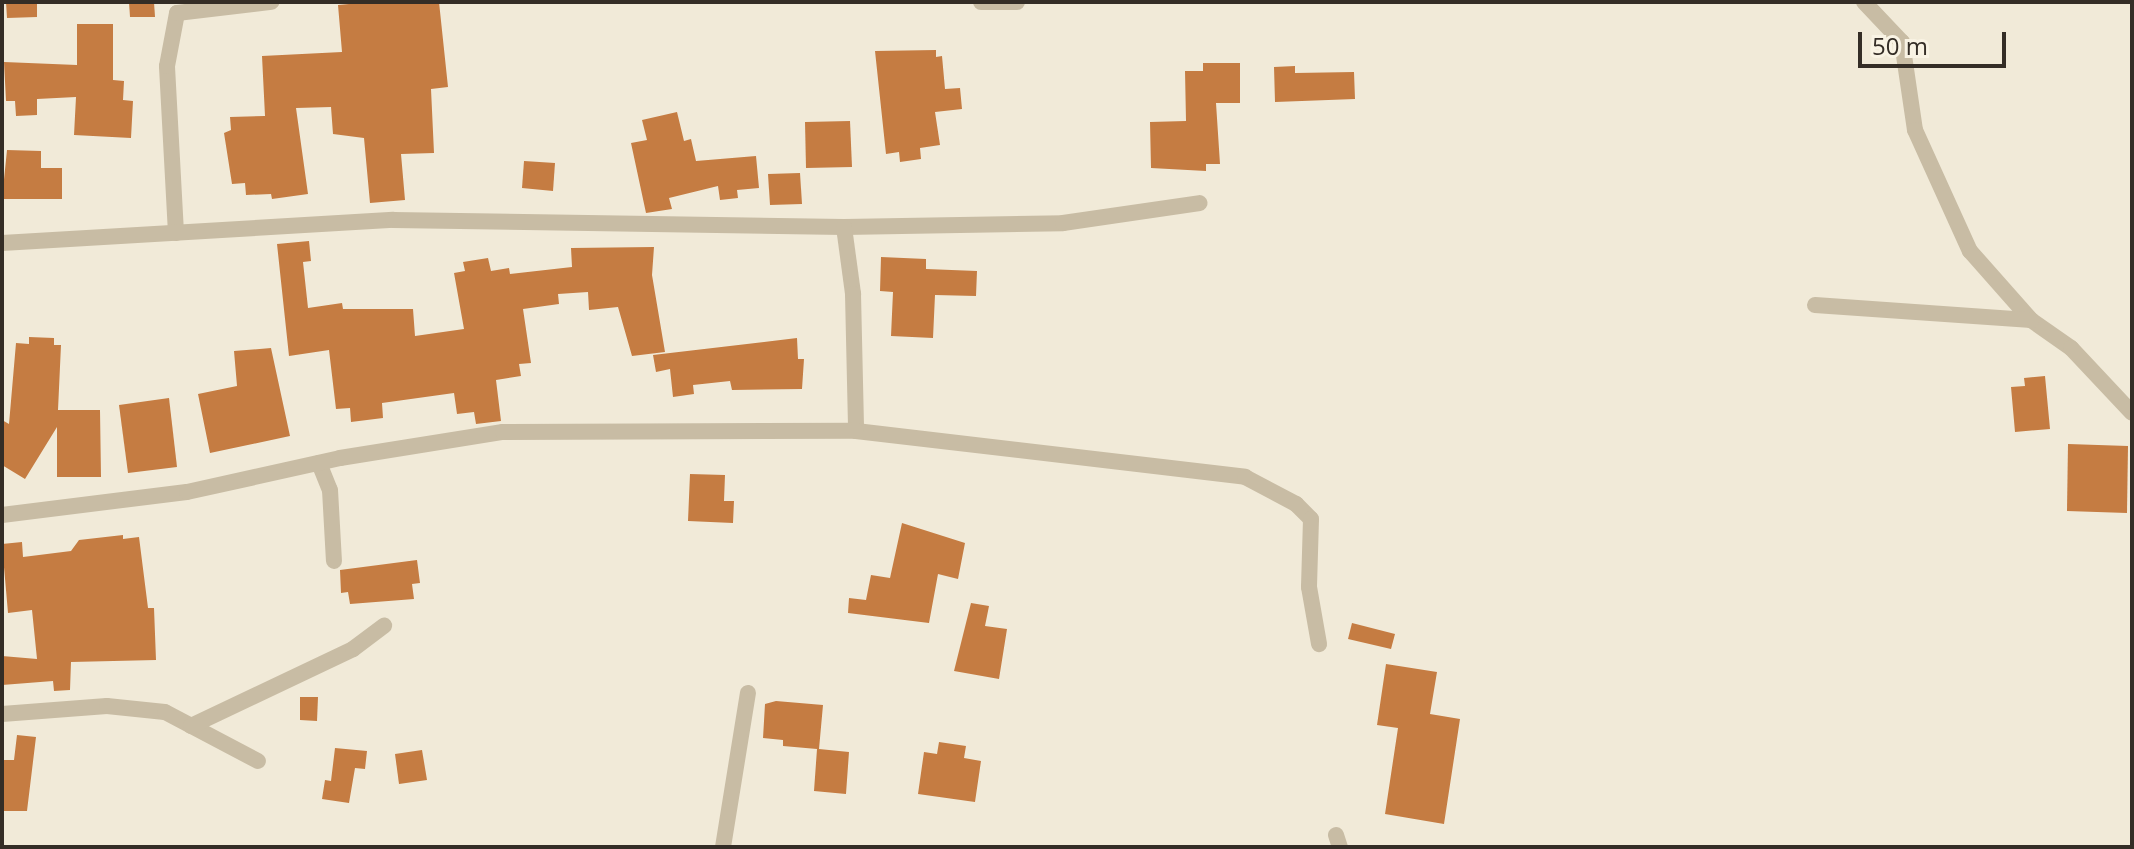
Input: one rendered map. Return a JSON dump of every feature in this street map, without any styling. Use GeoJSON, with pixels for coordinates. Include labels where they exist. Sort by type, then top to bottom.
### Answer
{"type":"FeatureCollection","features":[{"type":"Feature","properties":{"kind":"street"},"geometry":{"type":"LineString","coordinates":[[176,233],[167,66],[176,8],[271,2]]}},
{"type":"Feature","properties":{"kind":"street"},"geometry":{"type":"LineString","coordinates":[[981,2],[1017,2]]}},
{"type":"Feature","properties":{"kind":"street"},"geometry":{"type":"LineString","coordinates":[[1864,2],[1902,42],[1915,130],[1962,238],[2031,320],[2071,348],[2132,413]]}},
{"type":"Feature","properties":{"kind":"street"},"geometry":{"type":"LineString","coordinates":[[2,243],[393,220],[844,227],[1063,223],[1200,203]]}},
{"type":"Feature","properties":{"kind":"street"},"geometry":{"type":"LineString","coordinates":[[844,227],[853,294],[856,431]]}},
{"type":"Feature","properties":{"kind":"street"},"geometry":{"type":"LineString","coordinates":[[1815,305],[2031,320]]}},
{"type":"Feature","properties":{"kind":"street"},"geometry":{"type":"LineString","coordinates":[[2,515],[187,492],[319,463],[503,432],[856,431],[1245,477],[1311,519],[1309,587],[1319,644]]}},
{"type":"Feature","properties":{"kind":"street"},"geometry":{"type":"LineString","coordinates":[[319,463],[330,490],[334,561]]}},
{"type":"Feature","properties":{"kind":"street"},"geometry":{"type":"LineString","coordinates":[[191,726],[353,649],[384,626]]}},
{"type":"Feature","properties":{"kind":"street"},"geometry":{"type":"LineString","coordinates":[[723,847],[748,693]]}},
{"type":"Feature","properties":{"kind":"street"},"geometry":{"type":"LineString","coordinates":[[2,714],[107,706],[165,712],[258,761]]}},
{"type":"Feature","properties":{"kind":"building"},"geometry":{"type":"Polygon","coordinates":[[[6,2],[37,2],[37,17],[7,18],[6,2]]]}},
{"type":"Feature","properties":{"kind":"building"},"geometry":{"type":"Polygon","coordinates":[[[129,2],[154,2],[155,17],[130,17],[129,2]]]}},
{"type":"Feature","properties":{"kind":"building"},"geometry":{"type":"Polygon","coordinates":[[[439,2],[448,87],[431,89],[434,153],[401,154],[405,200],[370,203],[364,138],[333,134],[331,107],[296,108],[308,194],[272,199],[271,194],[246,195],[245,183],[232,184],[224,133],[231,130],[230,117],[265,116],[262,56],[342,52],[338,5],[439,2]]]}},
{"type":"Feature","properties":{"kind":"building"},"geometry":{"type":"Polygon","coordinates":[[[77,24],[113,24],[113,80],[124,81],[123,100],[133,101],[131,138],[74,135],[76,97],[37,99],[37,115],[16,116],[15,101],[6,101],[4,62],[77,65],[77,24]]]}},
{"type":"Feature","properties":{"kind":"building"},"geometry":{"type":"Polygon","coordinates":[[[936,50],[936,57],[942,56],[945,89],[960,88],[962,109],[935,112],[940,145],[920,148],[921,159],[900,162],[899,152],[886,154],[875,51],[936,50]]]}},
{"type":"Feature","properties":{"kind":"building"},"geometry":{"type":"Polygon","coordinates":[[[1203,63],[1240,63],[1240,103],[1216,103],[1220,164],[1206,164],[1206,171],[1151,168],[1150,122],[1186,121],[1185,71],[1203,71],[1203,63]]]}},
{"type":"Feature","properties":{"kind":"building"},"geometry":{"type":"Polygon","coordinates":[[[1295,66],[1295,73],[1354,72],[1355,99],[1275,102],[1274,67],[1295,66]]]}},
{"type":"Feature","properties":{"kind":"building"},"geometry":{"type":"Polygon","coordinates":[[[677,112],[684,141],[691,139],[696,161],[756,156],[759,188],[737,190],[738,198],[720,200],[718,186],[669,198],[672,209],[646,213],[631,143],[647,140],[642,120],[677,112]]]}},
{"type":"Feature","properties":{"kind":"building"},"geometry":{"type":"Polygon","coordinates":[[[850,121],[852,167],[806,168],[805,122],[850,121]]]}},
{"type":"Feature","properties":{"kind":"building"},"geometry":{"type":"Polygon","coordinates":[[[7,150],[41,151],[41,168],[62,168],[62,199],[2,199],[7,150]]]}},
{"type":"Feature","properties":{"kind":"building"},"geometry":{"type":"Polygon","coordinates":[[[524,161],[555,163],[553,191],[522,188],[524,161]]]}},
{"type":"Feature","properties":{"kind":"building"},"geometry":{"type":"Polygon","coordinates":[[[800,173],[802,204],[770,205],[768,174],[800,173]]]}},
{"type":"Feature","properties":{"kind":"building"},"geometry":{"type":"Polygon","coordinates":[[[309,241],[311,261],[303,262],[308,308],[342,303],[343,309],[413,309],[415,336],[464,329],[454,273],[465,271],[463,262],[488,258],[491,271],[509,268],[510,274],[572,267],[571,248],[654,247],[652,275],[665,352],[632,356],[618,307],[589,310],[588,292],[558,294],[559,304],[523,309],[531,363],[519,364],[521,376],[496,380],[501,421],[476,424],[474,412],[457,414],[454,393],[382,403],[383,418],[351,422],[350,408],[336,409],[329,350],[289,356],[277,244],[309,241]]]}},
{"type":"Feature","properties":{"kind":"building"},"geometry":{"type":"Polygon","coordinates":[[[881,257],[926,259],[926,269],[977,271],[976,296],[935,295],[933,338],[891,336],[893,292],[880,291],[881,257]]]}},
{"type":"Feature","properties":{"kind":"building"},"geometry":{"type":"Polygon","coordinates":[[[29,337],[54,338],[54,345],[61,345],[58,410],[100,410],[101,477],[57,477],[57,427],[25,479],[2,465],[2,420],[9,424],[16,343],[29,344],[29,337]]]}},
{"type":"Feature","properties":{"kind":"building"},"geometry":{"type":"Polygon","coordinates":[[[797,338],[798,359],[804,359],[802,389],[732,390],[730,381],[693,385],[694,394],[673,397],[670,369],[656,372],[653,355],[797,338]]]}},
{"type":"Feature","properties":{"kind":"building"},"geometry":{"type":"Polygon","coordinates":[[[271,348],[290,436],[210,453],[198,394],[237,386],[234,351],[271,348]]]}},
{"type":"Feature","properties":{"kind":"building"},"geometry":{"type":"Polygon","coordinates":[[[2045,376],[2050,429],[2015,432],[2011,387],[2025,386],[2024,378],[2045,376]]]}},
{"type":"Feature","properties":{"kind":"building"},"geometry":{"type":"Polygon","coordinates":[[[169,398],[177,467],[128,473],[119,405],[169,398]]]}},
{"type":"Feature","properties":{"kind":"building"},"geometry":{"type":"Polygon","coordinates":[[[2068,444],[2128,446],[2127,513],[2067,511],[2068,444]]]}},
{"type":"Feature","properties":{"kind":"building"},"geometry":{"type":"Polygon","coordinates":[[[690,474],[725,475],[724,501],[734,501],[733,523],[688,521],[690,474]]]}},
{"type":"Feature","properties":{"kind":"building"},"geometry":{"type":"Polygon","coordinates":[[[902,523],[965,543],[958,579],[938,574],[929,623],[848,613],[849,598],[866,600],[871,575],[890,578],[902,523]]]}},
{"type":"Feature","properties":{"kind":"building"},"geometry":{"type":"Polygon","coordinates":[[[123,535],[123,539],[139,537],[148,608],[154,608],[156,660],[71,662],[70,690],[54,691],[53,681],[2,685],[2,656],[37,659],[32,610],[8,613],[2,544],[22,542],[23,557],[71,551],[79,540],[123,535]]]}},
{"type":"Feature","properties":{"kind":"building"},"geometry":{"type":"Polygon","coordinates":[[[417,560],[420,583],[412,584],[414,599],[350,604],[348,592],[341,593],[340,570],[417,560]]]}},
{"type":"Feature","properties":{"kind":"building"},"geometry":{"type":"Polygon","coordinates":[[[971,603],[989,606],[985,626],[1007,629],[999,679],[954,671],[971,603]]]}},
{"type":"Feature","properties":{"kind":"building"},"geometry":{"type":"Polygon","coordinates":[[[1352,623],[1395,634],[1391,649],[1348,639],[1352,623]]]}},
{"type":"Feature","properties":{"kind":"building"},"geometry":{"type":"Polygon","coordinates":[[[1386,664],[1437,672],[1430,714],[1460,719],[1444,824],[1385,814],[1398,728],[1377,725],[1386,664]]]}},
{"type":"Feature","properties":{"kind":"building"},"geometry":{"type":"Polygon","coordinates":[[[300,697],[318,697],[317,721],[300,720],[300,697]]]}},
{"type":"Feature","properties":{"kind":"building"},"geometry":{"type":"Polygon","coordinates":[[[776,701],[823,705],[819,749],[849,752],[846,794],[814,791],[817,749],[783,746],[783,740],[763,738],[765,704],[776,701]]]}},
{"type":"Feature","properties":{"kind":"building"},"geometry":{"type":"Polygon","coordinates":[[[17,735],[36,737],[27,811],[2,811],[2,760],[14,760],[17,735]]]}},
{"type":"Feature","properties":{"kind":"building"},"geometry":{"type":"Polygon","coordinates":[[[939,742],[966,746],[964,758],[981,761],[975,802],[918,794],[924,752],[937,754],[939,742]]]}},
{"type":"Feature","properties":{"kind":"building"},"geometry":{"type":"Polygon","coordinates":[[[335,748],[367,751],[365,769],[355,768],[349,803],[322,799],[325,780],[331,781],[335,748]]]}},
{"type":"Feature","properties":{"kind":"building"},"geometry":{"type":"Polygon","coordinates":[[[422,750],[427,780],[399,784],[395,754],[422,750]]]}}]}
